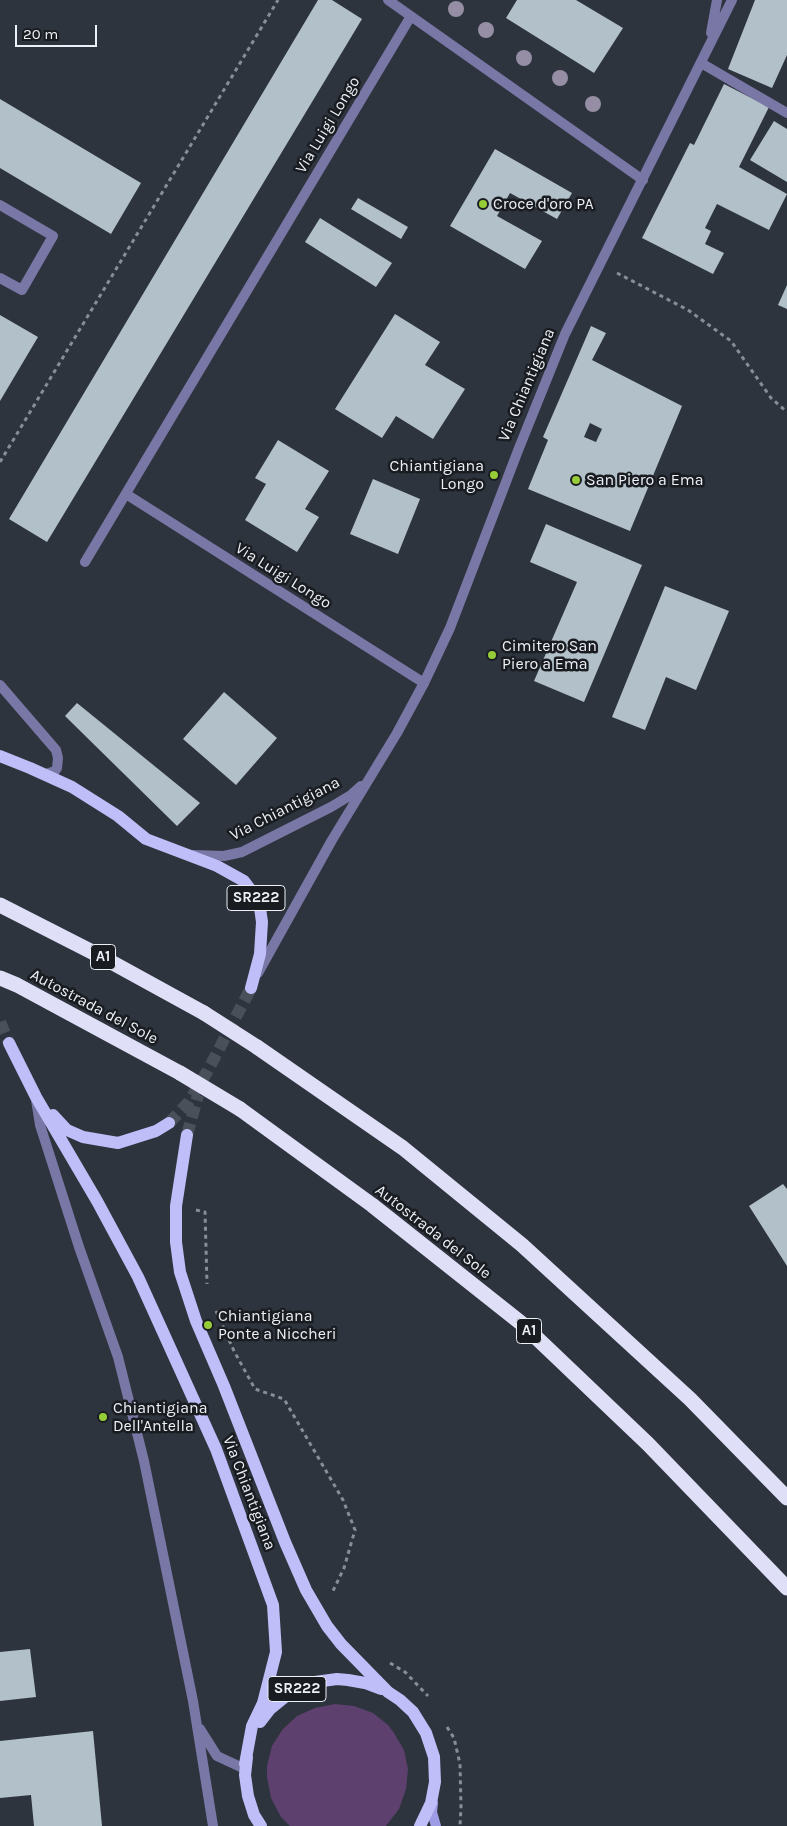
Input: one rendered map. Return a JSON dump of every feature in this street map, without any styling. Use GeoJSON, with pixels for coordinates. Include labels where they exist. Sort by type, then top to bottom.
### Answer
{"type":"FeatureCollection","features":[{"type":"Feature","properties":{"kind":"highway","name":"A1"},"geometry":{"type":"LineString","coordinates":[[0,905],[204,1012],[403,1148],[522,1245],[690,1399],[787,1498]]}},
{"type":"Feature","properties":{"kind":"highway","name":"Autostrada del Sole"},"geometry":{"type":"LineString","coordinates":[[0,978],[17,985],[180,1073],[240,1109],[372,1206],[521,1323],[648,1444],[787,1588]]}},
{"type":"Feature","properties":{"kind":"main road","name":"Via Chiantigiana"},"geometry":{"type":"LineString","coordinates":[[0,756],[46,774],[96,801],[146,839],[232,873],[244,881],[253,893],[260,908],[262,937],[251,988]]}},
{"type":"Feature","properties":{"kind":"main road","name":"Via Chiantigiana"},"geometry":{"type":"LineString","coordinates":[[0,764],[30,768]]}},
{"type":"Feature","properties":{"kind":"main road","name":"Via Chiantigiana"},"geometry":{"type":"LineString","coordinates":[[9,1043],[36,1097],[138,1277],[216,1449],[273,1605],[276,1652],[263,1703],[252,1726],[245,1766],[248,1798],[261,1826]]}},
{"type":"Feature","properties":{"kind":"main road","name":"Via Chiantigiana"},"geometry":{"type":"LineString","coordinates":[[36,1097],[67,1130],[99,1141],[118,1143],[138,1138],[156,1131],[169,1123]]}},
{"type":"Feature","properties":{"kind":"main road","name":"Via Chiantigiana"},"geometry":{"type":"LineString","coordinates":[[187,1135],[176,1206],[176,1242],[180,1272],[196,1321],[306,1590],[327,1626],[341,1644],[388,1692]]}},
{"type":"Feature","properties":{"kind":"main road","name":"Via Chiantigiana"},"geometry":{"type":"LineString","coordinates":[[245,1766],[252,1739],[260,1723],[270,1709],[293,1691],[315,1682],[337,1679],[366,1683],[388,1692],[400,1700],[413,1712],[426,1733],[434,1757],[435,1782],[431,1803],[420,1826]]}},
{"type":"Feature","properties":{"kind":"main road"},"geometry":{"type":"LineString","coordinates":[[435,1782],[432,1812],[436,1826]]}},
{"type":"Feature","properties":{"kind":"street"},"geometry":{"type":"LineString","coordinates":[[388,0],[643,180]]}},
{"type":"Feature","properties":{"kind":"street","name":"Via Chiantigiana"},"geometry":{"type":"LineString","coordinates":[[707,51],[717,0]]}},
{"type":"Feature","properties":{"kind":"street","name":"Via Chiantigiana"},"geometry":{"type":"LineString","coordinates":[[251,988],[301,894],[397,733],[424,683],[450,628],[565,334],[732,0]]}},
{"type":"Feature","properties":{"kind":"street","name":"Via Luigi Longo"},"geometry":{"type":"LineString","coordinates":[[85,562],[411,16]]}},
{"type":"Feature","properties":{"kind":"street"},"geometry":{"type":"LineString","coordinates":[[701,64],[787,112]]}},
{"type":"Feature","properties":{"kind":"street"},"geometry":{"type":"LineString","coordinates":[[0,205],[53,236],[22,290],[0,278]]}},
{"type":"Feature","properties":{"kind":"street","name":"Via Luigi Longo"},"geometry":{"type":"LineString","coordinates":[[126,494],[424,683]]}},
{"type":"Feature","properties":{"kind":"street"},"geometry":{"type":"LineString","coordinates":[[0,685],[56,750],[58,758],[57,768],[55,771],[46,774]]}},
{"type":"Feature","properties":{"kind":"street","name":"Via Chiantigiana"},"geometry":{"type":"LineString","coordinates":[[180,853],[224,856],[242,852],[331,808],[351,795],[369,778]]}},
{"type":"Feature","properties":{"kind":"street"},"geometry":{"type":"LineString","coordinates":[[36,1097],[43,1134],[79,1247],[118,1357],[144,1461],[198,1726],[213,1826]]}},
{"type":"Feature","properties":{"kind":"street"},"geometry":{"type":"LineString","coordinates":[[198,1726],[217,1756],[245,1766]]}},
{"type":"Feature","properties":{"kind":"path"},"geometry":{"type":"LineString","coordinates":[[0,462],[278,0]]}},
{"type":"Feature","properties":{"kind":"path"},"geometry":{"type":"LineString","coordinates":[[600,264],[688,310],[731,341],[771,398],[787,412]]}},
{"type":"Feature","properties":{"kind":"path"},"geometry":{"type":"LineString","coordinates":[[176,1206],[206,1212],[207,1290]]}},
{"type":"Feature","properties":{"kind":"path"},"geometry":{"type":"LineString","coordinates":[[215,1307],[234,1351],[255,1389],[284,1399],[344,1500],[355,1530],[344,1568],[332,1593],[336,1602]]}},
{"type":"Feature","properties":{"kind":"path"},"geometry":{"type":"LineString","coordinates":[[386,1661],[405,1672],[429,1697]]}},
{"type":"Feature","properties":{"kind":"path"},"geometry":{"type":"LineString","coordinates":[[446,1724],[454,1738],[460,1764],[460,1826]]}},
{"type":"Feature","properties":{"kind":"shaded area"},"geometry":{"type":"Polygon","coordinates":[[[335,1704],[354,1706],[373,1713],[388,1725],[404,1750],[408,1769],[406,1789],[399,1809],[386,1826],[290,1826],[281,1817],[271,1798],[267,1766],[272,1746],[283,1729],[297,1716],[315,1708],[335,1704]]]}},
{"type":"Feature","properties":{"kind":"building"},"geometry":{"type":"Polygon","coordinates":[[[318,0],[332,0],[362,19],[47,542],[9,519],[318,0]]]}},
{"type":"Feature","properties":{"kind":"building"},"geometry":{"type":"Polygon","coordinates":[[[517,0],[576,0],[623,28],[594,73],[506,18],[517,0]]]}},
{"type":"Feature","properties":{"kind":"building"},"geometry":{"type":"Polygon","coordinates":[[[755,0],[787,0],[787,55],[772,88],[728,69],[755,0]]]}},
{"type":"Feature","properties":{"kind":"building"},"geometry":{"type":"Polygon","coordinates":[[[724,84],[769,107],[739,167],[787,194],[769,230],[717,204],[705,228],[711,231],[705,244],[724,253],[713,274],[642,238],[690,143],[694,145],[724,84]]]}},
{"type":"Feature","properties":{"kind":"building"},"geometry":{"type":"Polygon","coordinates":[[[0,99],[141,183],[111,234],[0,168],[0,99]]]}},
{"type":"Feature","properties":{"kind":"building"},"geometry":{"type":"Polygon","coordinates":[[[774,121],[787,129],[787,182],[750,160],[774,121]]]}},
{"type":"Feature","properties":{"kind":"building","name":"Croce d'oro PA"},"geometry":{"type":"Polygon","coordinates":[[[495,149],[572,193],[557,219],[510,193],[497,216],[542,241],[525,269],[450,226],[495,149]]]}},
{"type":"Feature","properties":{"kind":"building"},"geometry":{"type":"Polygon","coordinates":[[[358,198],[408,227],[401,239],[351,209],[358,198]]]}},
{"type":"Feature","properties":{"kind":"building"},"geometry":{"type":"Polygon","coordinates":[[[320,218],[392,263],[376,287],[305,242],[320,218]]]}},
{"type":"Feature","properties":{"kind":"building"},"geometry":{"type":"Polygon","coordinates":[[[787,285],[787,309],[778,305],[787,285]]]}},
{"type":"Feature","properties":{"kind":"building"},"geometry":{"type":"Polygon","coordinates":[[[395,314],[440,342],[425,365],[465,389],[433,439],[396,416],[382,438],[335,409],[395,314]]]}},
{"type":"Feature","properties":{"kind":"building"},"geometry":{"type":"Polygon","coordinates":[[[0,315],[38,337],[0,401],[0,315]]]}},
{"type":"Feature","properties":{"kind":"building"},"geometry":{"type":"Polygon","coordinates":[[[591,326],[606,333],[592,360],[682,406],[630,531],[528,489],[548,440],[543,437],[591,326]],[[590,423],[584,437],[596,442],[602,429],[590,423]]]}},
{"type":"Feature","properties":{"kind":"building"},"geometry":{"type":"Polygon","coordinates":[[[278,440],[329,471],[305,509],[319,517],[297,552],[245,520],[266,484],[255,478],[278,440]]]}},
{"type":"Feature","properties":{"kind":"building"},"geometry":{"type":"Polygon","coordinates":[[[373,479],[420,499],[398,554],[350,534],[373,479]]]}},
{"type":"Feature","properties":{"kind":"building"},"geometry":{"type":"Polygon","coordinates":[[[546,524],[642,565],[584,702],[534,681],[577,582],[530,562],[546,524]]]}},
{"type":"Feature","properties":{"kind":"building"},"geometry":{"type":"Polygon","coordinates":[[[665,586],[729,611],[696,690],[666,677],[645,730],[612,717],[665,586]]]}},
{"type":"Feature","properties":{"kind":"building"},"geometry":{"type":"Polygon","coordinates":[[[224,692],[277,738],[236,785],[183,739],[224,692]]]}},
{"type":"Feature","properties":{"kind":"building"},"geometry":{"type":"Polygon","coordinates":[[[77,703],[200,803],[177,826],[65,716],[77,703]]]}},
{"type":"Feature","properties":{"kind":"building"},"geometry":{"type":"Polygon","coordinates":[[[783,1184],[787,1189],[787,1266],[749,1206],[783,1184]]]}},
{"type":"Feature","properties":{"kind":"building"},"geometry":{"type":"Polygon","coordinates":[[[30,1649],[36,1697],[0,1701],[0,1652],[30,1649]]]}},
{"type":"Feature","properties":{"kind":"building"},"geometry":{"type":"Polygon","coordinates":[[[93,1731],[102,1826],[34,1826],[31,1795],[0,1798],[0,1741],[93,1731]]]}},
{"type":"Feature","properties":{"kind":"tunnel"},"geometry":{"type":"LineString","coordinates":[[169,1123],[188,1103],[207,1072],[251,988]]}},
{"type":"Feature","properties":{"kind":"tunnel"},"geometry":{"type":"LineString","coordinates":[[0,1022],[9,1043]]}},
{"type":"Feature","properties":{"kind":"tunnel"},"geometry":{"type":"LineString","coordinates":[[187,1135],[198,1095]]}},
{"type":"Feature","properties":{"kind":"place","name":"Croce d'oro PA"},"geometry":{"type":"Point","coordinates":[483,204]}},
{"type":"Feature","properties":{"kind":"place","name":"Chiantigiana Longo"},"geometry":{"type":"Point","coordinates":[494,475]}},
{"type":"Feature","properties":{"kind":"place","name":"San Piero a Ema"},"geometry":{"type":"Point","coordinates":[576,480]}},
{"type":"Feature","properties":{"kind":"place","name":"Cimitero San Piero a Ema"},"geometry":{"type":"Point","coordinates":[492,655]}},
{"type":"Feature","properties":{"kind":"place","name":"Chiantigiana Ponte a Niccheri"},"geometry":{"type":"Point","coordinates":[208,1325]}},
{"type":"Feature","properties":{"kind":"place","name":"Chiantigiana Dell'Antella"},"geometry":{"type":"Point","coordinates":[103,1417]}}]}
